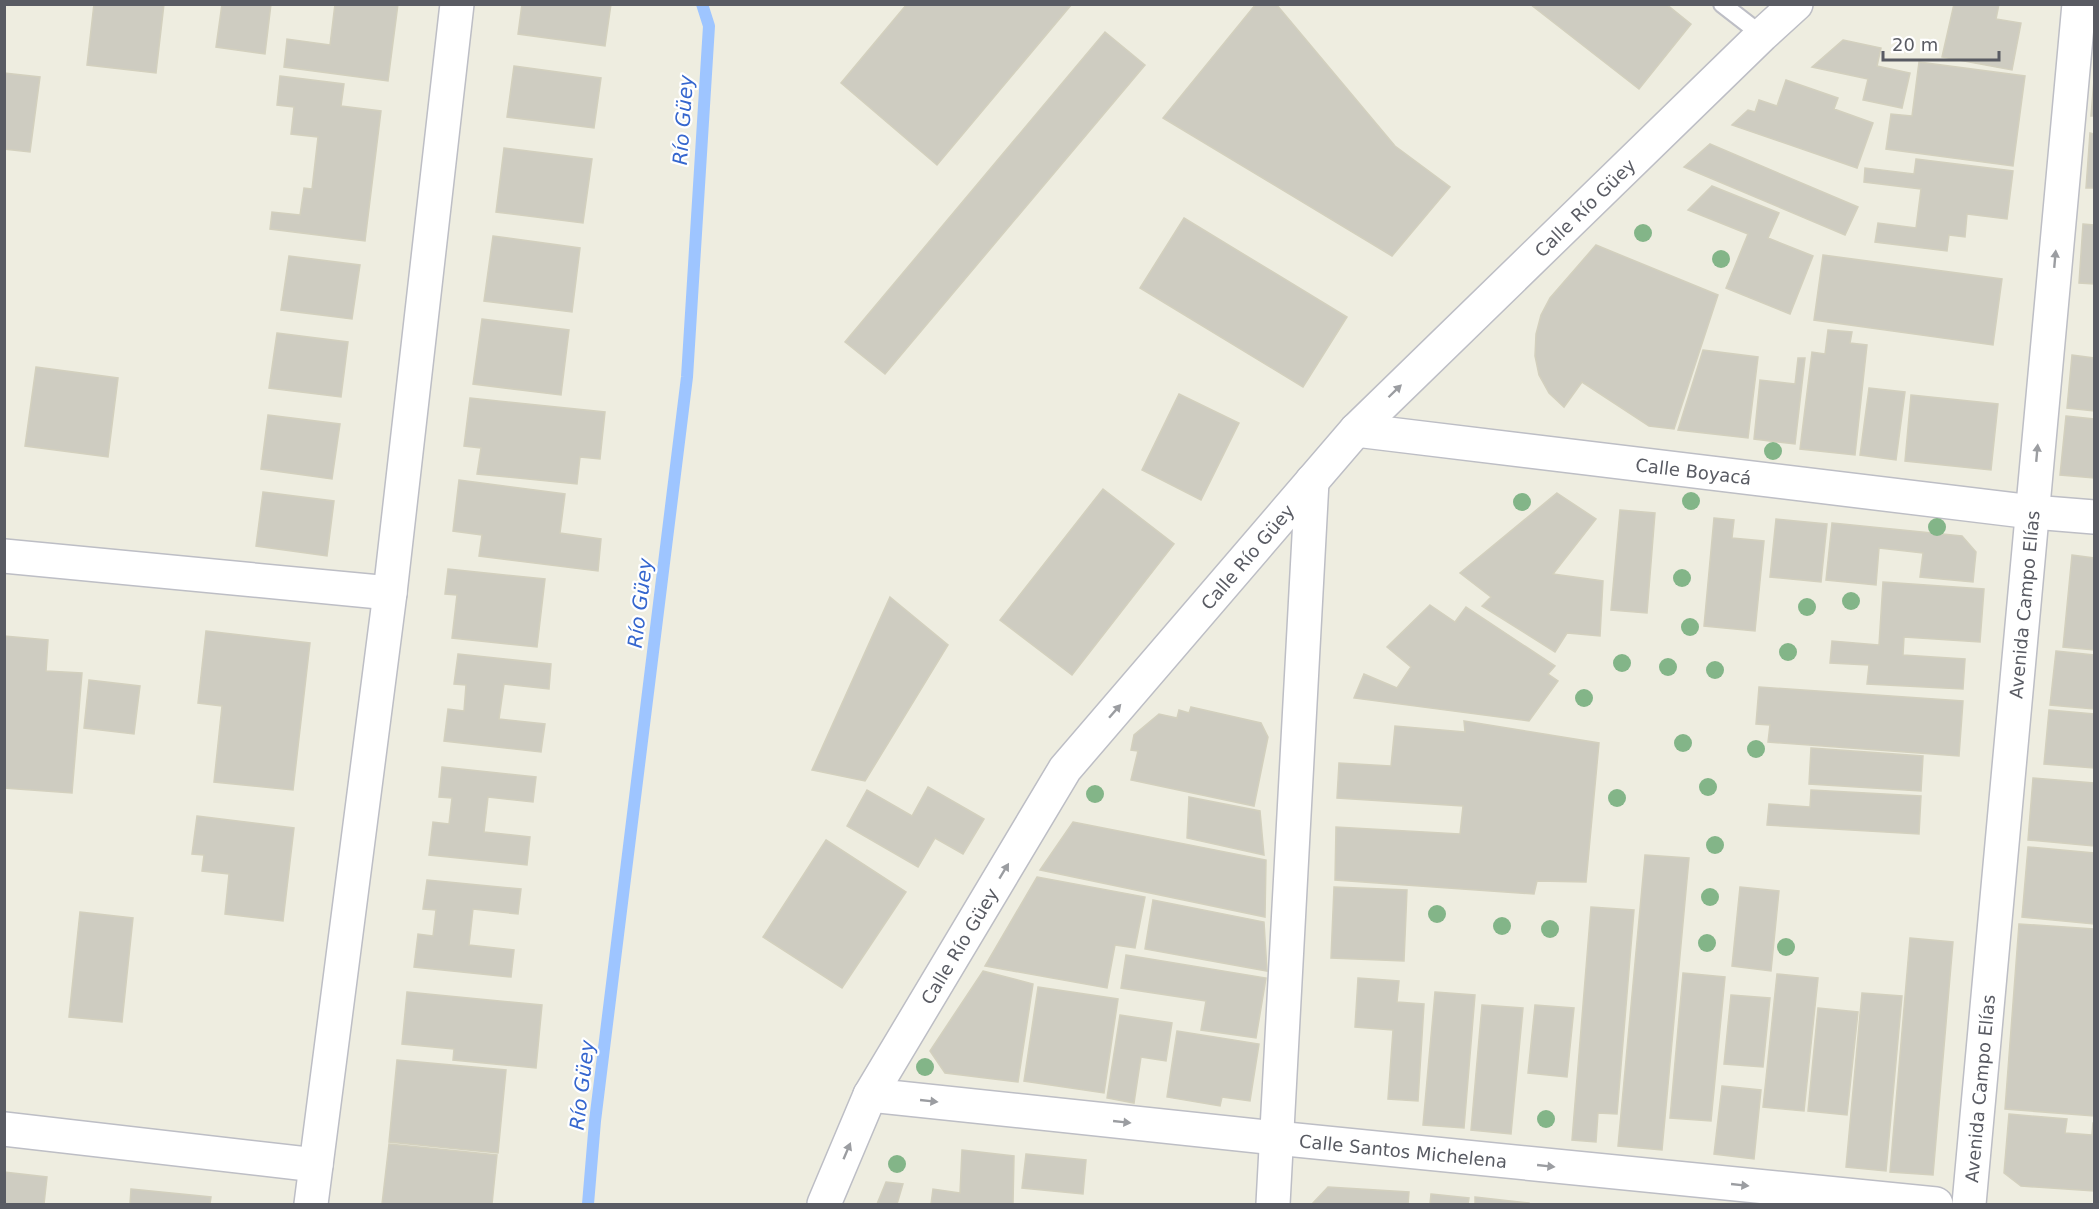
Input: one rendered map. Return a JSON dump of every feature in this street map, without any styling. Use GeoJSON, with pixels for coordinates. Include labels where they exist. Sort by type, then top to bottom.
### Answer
{"type":"FeatureCollection","features":[{"type":"Feature","properties":{"kind":"street"},"geometry":{"type":"LineString","coordinates":[[311,1204],[390,593],[457,4]]}},
{"type":"Feature","properties":{"kind":"street","name":"Calle Río Güey"},"geometry":{"type":"LineString","coordinates":[[824,1204],[870,1095],[1065,770],[1356,430],[1762,34],[1796,4]]}},
{"type":"Feature","properties":{"kind":"street","name":"Avenida Campo Elías"},"geometry":{"type":"LineString","coordinates":[[1969,1204],[2079,4]]}},
{"type":"Feature","properties":{"kind":"street","name":"Calle Boyacá"},"geometry":{"type":"LineString","coordinates":[[1356,430],[2032,512],[2094,517]]}},
{"type":"Feature","properties":{"kind":"street"},"geometry":{"type":"LineString","coordinates":[[1273,1204],[1312,481]]}},
{"type":"Feature","properties":{"kind":"street"},"geometry":{"type":"LineString","coordinates":[[4,556],[390,593]]}},
{"type":"Feature","properties":{"kind":"street","name":"Calle Santos Michelena"},"geometry":{"type":"LineString","coordinates":[[870,1095],[1935,1204]]}},
{"type":"Feature","properties":{"kind":"street"},"geometry":{"type":"LineString","coordinates":[[4,1129],[316,1165]]}},
{"type":"Feature","properties":{"kind":"lane"},"geometry":{"type":"LineString","coordinates":[[1722,4],[1762,34]]}},
{"type":"Feature","properties":{"kind":"building"},"geometry":{"type":"Polygon","coordinates":[[[94,4],[164,4],[156,73],[87,65],[94,4]]]}},
{"type":"Feature","properties":{"kind":"building"},"geometry":{"type":"Polygon","coordinates":[[[222,4],[271,4],[265,54],[216,47],[222,4]]]}},
{"type":"Feature","properties":{"kind":"building"},"geometry":{"type":"Polygon","coordinates":[[[335,4],[398,4],[388,81],[284,67],[287,39],[330,45],[335,4]]]}},
{"type":"Feature","properties":{"kind":"building"},"geometry":{"type":"Polygon","coordinates":[[[522,4],[611,4],[605,46],[518,34],[522,4]]]}},
{"type":"Feature","properties":{"kind":"building"},"geometry":{"type":"Polygon","coordinates":[[[907,4],[1072,4],[937,165],[841,83],[907,4]]]}},
{"type":"Feature","properties":{"kind":"building"},"geometry":{"type":"Polygon","coordinates":[[[1256,4],[1276,4],[1395,146],[1450,187],[1392,256],[1163,118],[1256,4]]]}},
{"type":"Feature","properties":{"kind":"building"},"geometry":{"type":"Polygon","coordinates":[[[1530,4],[1666,4],[1691,24],[1639,89],[1530,4]]]}},
{"type":"Feature","properties":{"kind":"building"},"geometry":{"type":"Polygon","coordinates":[[[1954,4],[1999,4],[1996,19],[2021,23],[2012,70],[1942,57],[1954,4]]]}},
{"type":"Feature","properties":{"kind":"building"},"geometry":{"type":"Polygon","coordinates":[[[1105,32],[1145,65],[885,374],[845,342],[1105,32]]]}},
{"type":"Feature","properties":{"kind":"building"},"geometry":{"type":"Polygon","coordinates":[[[1843,40],[1881,48],[1877,66],[1910,73],[1902,108],[1863,100],[1868,79],[1812,67],[1843,40]]]}},
{"type":"Feature","properties":{"kind":"building"},"geometry":{"type":"Polygon","coordinates":[[[1919,62],[2025,76],[2013,166],[1886,149],[1891,114],[1912,116],[1919,62]]]}},
{"type":"Feature","properties":{"kind":"building"},"geometry":{"type":"Polygon","coordinates":[[[514,66],[601,78],[594,128],[507,117],[514,66]]]}},
{"type":"Feature","properties":{"kind":"building"},"geometry":{"type":"Polygon","coordinates":[[[4,73],[40,77],[30,152],[4,149],[4,73]]]}},
{"type":"Feature","properties":{"kind":"building"},"geometry":{"type":"Polygon","coordinates":[[[280,76],[344,84],[341,106],[381,111],[365,241],[270,229],[272,212],[300,215],[304,188],[312,189],[318,137],[291,134],[294,107],[277,105],[280,76]]]}},
{"type":"Feature","properties":{"kind":"building"},"geometry":{"type":"Polygon","coordinates":[[[1786,80],[1838,98],[1834,109],[1873,123],[1857,168],[1732,125],[1748,110],[1755,112],[1759,100],[1777,106],[1786,80]]]}},
{"type":"Feature","properties":{"kind":"building"},"geometry":{"type":"Polygon","coordinates":[[[2094,80],[2094,116],[2091,116],[2094,80]]]}},
{"type":"Feature","properties":{"kind":"building"},"geometry":{"type":"Polygon","coordinates":[[[2090,133],[2094,134],[2094,188],[2086,188],[2090,133]]]}},
{"type":"Feature","properties":{"kind":"building"},"geometry":{"type":"Polygon","coordinates":[[[1710,144],[1858,207],[1845,235],[1684,167],[1710,144]]]}},
{"type":"Feature","properties":{"kind":"building"},"geometry":{"type":"Polygon","coordinates":[[[504,148],[592,159],[583,223],[496,212],[504,148]]]}},
{"type":"Feature","properties":{"kind":"building"},"geometry":{"type":"Polygon","coordinates":[[[1916,159],[2013,171],[2007,219],[1967,214],[1965,237],[1949,235],[1947,251],[1875,242],[1878,223],[1916,228],[1921,189],[1864,182],[1865,168],[1914,174],[1916,159]]]}},
{"type":"Feature","properties":{"kind":"building"},"geometry":{"type":"Polygon","coordinates":[[[1712,186],[1779,213],[1768,238],[1813,256],[1790,314],[1726,288],[1748,234],[1688,210],[1712,186]]]}},
{"type":"Feature","properties":{"kind":"building"},"geometry":{"type":"Polygon","coordinates":[[[1184,218],[1347,317],[1303,387],[1140,288],[1184,218]]]}},
{"type":"Feature","properties":{"kind":"building"},"geometry":{"type":"Polygon","coordinates":[[[2083,224],[2094,225],[2094,284],[2079,283],[2083,224]]]}},
{"type":"Feature","properties":{"kind":"building"},"geometry":{"type":"Polygon","coordinates":[[[493,236],[580,248],[572,312],[484,301],[493,236]]]}},
{"type":"Feature","properties":{"kind":"building"},"geometry":{"type":"Polygon","coordinates":[[[1596,245],[1718,295],[1674,429],[1649,426],[1582,382],[1564,407],[1549,393],[1539,375],[1535,356],[1536,334],[1541,315],[1550,298],[1596,245]]]}},
{"type":"Feature","properties":{"kind":"building"},"geometry":{"type":"Polygon","coordinates":[[[1823,255],[2002,279],[1993,345],[1814,320],[1823,255]]]}},
{"type":"Feature","properties":{"kind":"building"},"geometry":{"type":"Polygon","coordinates":[[[289,256],[360,265],[352,319],[281,310],[289,256]]]}},
{"type":"Feature","properties":{"kind":"building"},"geometry":{"type":"Polygon","coordinates":[[[482,319],[569,330],[561,395],[473,384],[482,319]]]}},
{"type":"Feature","properties":{"kind":"building"},"geometry":{"type":"Polygon","coordinates":[[[1828,330],[1852,332],[1850,343],[1867,345],[1855,455],[1800,449],[1812,352],[1825,354],[1828,330]]]}},
{"type":"Feature","properties":{"kind":"building"},"geometry":{"type":"Polygon","coordinates":[[[277,333],[348,342],[341,397],[269,388],[277,333]]]}},
{"type":"Feature","properties":{"kind":"building"},"geometry":{"type":"Polygon","coordinates":[[[1703,350],[1758,357],[1748,438],[1678,430],[1703,350]]]}},
{"type":"Feature","properties":{"kind":"building"},"geometry":{"type":"Polygon","coordinates":[[[2072,355],[2094,358],[2094,411],[2067,408],[2072,355]]]}},
{"type":"Feature","properties":{"kind":"building"},"geometry":{"type":"Polygon","coordinates":[[[1798,358],[1805,358],[1795,444],[1754,439],[1760,380],[1795,384],[1798,358]]]}},
{"type":"Feature","properties":{"kind":"building"},"geometry":{"type":"Polygon","coordinates":[[[36,367],[118,378],[108,457],[25,446],[36,367]]]}},
{"type":"Feature","properties":{"kind":"building"},"geometry":{"type":"Polygon","coordinates":[[[1869,388],[1905,392],[1896,460],[1860,455],[1869,388]]]}},
{"type":"Feature","properties":{"kind":"building"},"geometry":{"type":"Polygon","coordinates":[[[1179,394],[1239,423],[1201,500],[1142,470],[1179,394]]]}},
{"type":"Feature","properties":{"kind":"building"},"geometry":{"type":"Polygon","coordinates":[[[1911,395],[1998,404],[1991,470],[1905,461],[1911,395]]]}},
{"type":"Feature","properties":{"kind":"building"},"geometry":{"type":"Polygon","coordinates":[[[470,398],[605,412],[600,459],[580,457],[577,484],[477,474],[481,448],[464,446],[470,398]]]}},
{"type":"Feature","properties":{"kind":"building"},"geometry":{"type":"Polygon","coordinates":[[[268,415],[340,424],[332,479],[261,469],[268,415]]]}},
{"type":"Feature","properties":{"kind":"building"},"geometry":{"type":"Polygon","coordinates":[[[2066,416],[2094,419],[2094,478],[2060,475],[2066,416]]]}},
{"type":"Feature","properties":{"kind":"building"},"geometry":{"type":"Polygon","coordinates":[[[459,480],[565,494],[560,533],[601,539],[598,571],[479,556],[482,535],[453,531],[459,480]]]}},
{"type":"Feature","properties":{"kind":"building"},"geometry":{"type":"Polygon","coordinates":[[[1103,489],[1174,544],[1072,675],[1000,620],[1103,489]]]}},
{"type":"Feature","properties":{"kind":"building"},"geometry":{"type":"Polygon","coordinates":[[[263,492],[334,501],[327,556],[256,546],[263,492]]]}},
{"type":"Feature","properties":{"kind":"building"},"geometry":{"type":"Polygon","coordinates":[[[1557,493],[1596,519],[1553,574],[1603,581],[1600,636],[1567,633],[1555,652],[1482,606],[1491,597],[1460,573],[1557,493]]]}},
{"type":"Feature","properties":{"kind":"building"},"geometry":{"type":"Polygon","coordinates":[[[1620,510],[1655,513],[1647,613],[1611,610],[1620,510]]]}},
{"type":"Feature","properties":{"kind":"building"},"geometry":{"type":"Polygon","coordinates":[[[1714,518],[1734,520],[1732,538],[1764,541],[1755,631],[1704,626],[1714,518]]]}},
{"type":"Feature","properties":{"kind":"building"},"geometry":{"type":"Polygon","coordinates":[[[1776,519],[1827,524],[1821,582],[1770,577],[1776,519]]]}},
{"type":"Feature","properties":{"kind":"building"},"geometry":{"type":"Polygon","coordinates":[[[1832,523],[1962,536],[1976,552],[1973,582],[1920,577],[1923,553],[1879,548],[1876,585],[1826,580],[1832,523]]]}},
{"type":"Feature","properties":{"kind":"building"},"geometry":{"type":"Polygon","coordinates":[[[2072,555],[2094,558],[2094,650],[2063,647],[2072,555]]]}},
{"type":"Feature","properties":{"kind":"building"},"geometry":{"type":"Polygon","coordinates":[[[448,569],[545,579],[537,647],[452,638],[457,595],[445,594],[448,569]]]}},
{"type":"Feature","properties":{"kind":"building"},"geometry":{"type":"Polygon","coordinates":[[[1883,582],[1984,589],[1980,642],[1904,637],[1903,655],[1965,659],[1963,689],[1867,684],[1869,665],[1830,663],[1832,641],[1879,645],[1883,582]]]}},
{"type":"Feature","properties":{"kind":"building"},"geometry":{"type":"Polygon","coordinates":[[[890,597],[948,645],[865,781],[812,770],[890,597]]]}},
{"type":"Feature","properties":{"kind":"building"},"geometry":{"type":"Polygon","coordinates":[[[1430,605],[1455,622],[1466,607],[1555,666],[1548,674],[1558,681],[1529,721],[1354,698],[1364,674],[1397,688],[1411,667],[1387,647],[1430,605]]]}},
{"type":"Feature","properties":{"kind":"building"},"geometry":{"type":"Polygon","coordinates":[[[206,631],[310,643],[293,790],[214,782],[222,706],[198,703],[206,631]]]}},
{"type":"Feature","properties":{"kind":"building"},"geometry":{"type":"Polygon","coordinates":[[[4,636],[48,640],[46,671],[82,673],[72,793],[4,788],[4,636]]]}},
{"type":"Feature","properties":{"kind":"building"},"geometry":{"type":"Polygon","coordinates":[[[2056,651],[2094,655],[2094,709],[2050,705],[2056,651]]]}},
{"type":"Feature","properties":{"kind":"building"},"geometry":{"type":"Polygon","coordinates":[[[458,654],[551,664],[549,689],[504,684],[499,719],[545,724],[541,752],[444,741],[448,709],[464,711],[466,685],[454,684],[458,654]]]}},
{"type":"Feature","properties":{"kind":"building"},"geometry":{"type":"Polygon","coordinates":[[[89,680],[140,686],[134,734],[84,728],[89,680]]]}},
{"type":"Feature","properties":{"kind":"building"},"geometry":{"type":"Polygon","coordinates":[[[1759,687],[1963,701],[1959,756],[1768,742],[1770,725],[1756,724],[1759,687]]]}},
{"type":"Feature","properties":{"kind":"building"},"geometry":{"type":"Polygon","coordinates":[[[1191,707],[1261,723],[1268,737],[1254,806],[1131,780],[1138,751],[1131,750],[1134,735],[1159,714],[1177,718],[1179,710],[1189,713],[1191,707]]]}},
{"type":"Feature","properties":{"kind":"building"},"geometry":{"type":"Polygon","coordinates":[[[2049,710],[2094,714],[2094,768],[2044,764],[2049,710]]]}},
{"type":"Feature","properties":{"kind":"building"},"geometry":{"type":"Polygon","coordinates":[[[1464,721],[1599,743],[1586,882],[1537,881],[1534,894],[1335,880],[1336,827],[1460,834],[1463,806],[1337,798],[1339,763],[1391,766],[1395,726],[1465,732],[1464,721]]]}},
{"type":"Feature","properties":{"kind":"building"},"geometry":{"type":"Polygon","coordinates":[[[1811,748],[1923,756],[1921,791],[1809,784],[1811,748]]]}},
{"type":"Feature","properties":{"kind":"building"},"geometry":{"type":"Polygon","coordinates":[[[442,767],[536,777],[533,802],[488,797],[484,832],[530,837],[527,865],[429,855],[433,822],[449,824],[452,798],[439,797],[442,767]]]}},
{"type":"Feature","properties":{"kind":"building"},"geometry":{"type":"Polygon","coordinates":[[[2033,778],[2094,783],[2094,846],[2028,840],[2033,778]]]}},
{"type":"Feature","properties":{"kind":"building"},"geometry":{"type":"Polygon","coordinates":[[[928,787],[984,819],[963,854],[935,838],[918,867],[847,826],[867,790],[912,816],[928,787]]]}},
{"type":"Feature","properties":{"kind":"building"},"geometry":{"type":"Polygon","coordinates":[[[1811,790],[1921,796],[1919,834],[1767,825],[1769,804],[1810,807],[1811,790]]]}},
{"type":"Feature","properties":{"kind":"building"},"geometry":{"type":"Polygon","coordinates":[[[1189,797],[1260,811],[1264,855],[1187,838],[1189,797]]]}},
{"type":"Feature","properties":{"kind":"building"},"geometry":{"type":"Polygon","coordinates":[[[197,816],[294,828],[283,921],[225,914],[229,874],[202,871],[204,855],[192,854],[197,816]]]}},
{"type":"Feature","properties":{"kind":"building"},"geometry":{"type":"Polygon","coordinates":[[[1073,822],[1266,860],[1265,917],[1040,870],[1073,822]]]}},
{"type":"Feature","properties":{"kind":"building"},"geometry":{"type":"Polygon","coordinates":[[[826,840],[906,892],[842,988],[763,937],[826,840]]]}},
{"type":"Feature","properties":{"kind":"building"},"geometry":{"type":"Polygon","coordinates":[[[2028,847],[2094,853],[2094,924],[2022,917],[2028,847]]]}},
{"type":"Feature","properties":{"kind":"building"},"geometry":{"type":"Polygon","coordinates":[[[1645,855],[1689,858],[1662,1150],[1618,1146],[1645,855]]]}},
{"type":"Feature","properties":{"kind":"building"},"geometry":{"type":"Polygon","coordinates":[[[1037,877],[1145,897],[1135,948],[1115,945],[1107,988],[985,966],[1037,877]]]}},
{"type":"Feature","properties":{"kind":"building"},"geometry":{"type":"Polygon","coordinates":[[[427,880],[521,889],[518,914],[473,909],[469,945],[514,950],[511,977],[414,967],[418,934],[433,936],[436,910],[423,909],[427,880]]]}},
{"type":"Feature","properties":{"kind":"building"},"geometry":{"type":"Polygon","coordinates":[[[1334,887],[1407,890],[1404,961],[1331,958],[1334,887]]]}},
{"type":"Feature","properties":{"kind":"building"},"geometry":{"type":"Polygon","coordinates":[[[1740,887],[1779,891],[1771,971],[1732,966],[1740,887]]]}},
{"type":"Feature","properties":{"kind":"building"},"geometry":{"type":"Polygon","coordinates":[[[1153,900],[1264,922],[1267,971],[1145,949],[1153,900]]]}},
{"type":"Feature","properties":{"kind":"building"},"geometry":{"type":"Polygon","coordinates":[[[1591,907],[1634,910],[1617,1114],[1598,1113],[1596,1142],[1572,1140],[1591,907]]]}},
{"type":"Feature","properties":{"kind":"building"},"geometry":{"type":"Polygon","coordinates":[[[80,912],[133,918],[122,1022],[69,1017],[80,912]]]}},
{"type":"Feature","properties":{"kind":"building"},"geometry":{"type":"Polygon","coordinates":[[[2019,924],[2094,929],[2094,1116],[2005,1109],[2019,924]]]}},
{"type":"Feature","properties":{"kind":"building"},"geometry":{"type":"Polygon","coordinates":[[[1910,938],[1953,942],[1933,1175],[1890,1172],[1910,938]]]}},
{"type":"Feature","properties":{"kind":"building"},"geometry":{"type":"Polygon","coordinates":[[[1126,955],[1266,978],[1256,1038],[1201,1030],[1206,1001],[1121,988],[1126,955]]]}},
{"type":"Feature","properties":{"kind":"building"},"geometry":{"type":"Polygon","coordinates":[[[983,971],[1033,984],[1018,1082],[945,1073],[930,1051],[983,971]]]}},
{"type":"Feature","properties":{"kind":"building"},"geometry":{"type":"Polygon","coordinates":[[[1683,973],[1725,977],[1711,1121],[1670,1118],[1683,973]]]}},
{"type":"Feature","properties":{"kind":"building"},"geometry":{"type":"Polygon","coordinates":[[[1777,974],[1818,978],[1804,1111],[1763,1107],[1777,974]]]}},
{"type":"Feature","properties":{"kind":"building"},"geometry":{"type":"Polygon","coordinates":[[[1358,978],[1399,981],[1397,1002],[1424,1004],[1418,1101],[1388,1099],[1393,1030],[1355,1027],[1358,978]]]}},
{"type":"Feature","properties":{"kind":"building"},"geometry":{"type":"Polygon","coordinates":[[[1038,987],[1118,999],[1104,1093],[1024,1081],[1038,987]]]}},
{"type":"Feature","properties":{"kind":"building"},"geometry":{"type":"Polygon","coordinates":[[[407,992],[542,1005],[536,1068],[453,1060],[454,1049],[402,1044],[407,992]]]}},
{"type":"Feature","properties":{"kind":"building"},"geometry":{"type":"Polygon","coordinates":[[[1435,992],[1475,995],[1464,1128],[1423,1125],[1435,992]]]}},
{"type":"Feature","properties":{"kind":"building"},"geometry":{"type":"Polygon","coordinates":[[[1862,993],[1902,996],[1886,1171],[1846,1167],[1862,993]]]}},
{"type":"Feature","properties":{"kind":"building"},"geometry":{"type":"Polygon","coordinates":[[[1731,995],[1770,998],[1763,1067],[1724,1064],[1731,995]]]}},
{"type":"Feature","properties":{"kind":"building"},"geometry":{"type":"Polygon","coordinates":[[[1482,1005],[1523,1008],[1511,1134],[1471,1130],[1482,1005]]]}},
{"type":"Feature","properties":{"kind":"building"},"geometry":{"type":"Polygon","coordinates":[[[1535,1005],[1574,1008],[1567,1077],[1528,1073],[1535,1005]]]}},
{"type":"Feature","properties":{"kind":"building"},"geometry":{"type":"Polygon","coordinates":[[[1818,1008],[1858,1012],[1847,1115],[1808,1111],[1818,1008]]]}},
{"type":"Feature","properties":{"kind":"building"},"geometry":{"type":"Polygon","coordinates":[[[1120,1015],[1172,1023],[1166,1061],[1141,1057],[1134,1103],[1107,1098],[1120,1015]]]}},
{"type":"Feature","properties":{"kind":"building"},"geometry":{"type":"Polygon","coordinates":[[[1177,1031],[1259,1044],[1250,1101],[1222,1097],[1220,1106],[1167,1097],[1177,1031]]]}},
{"type":"Feature","properties":{"kind":"building"},"geometry":{"type":"Polygon","coordinates":[[[397,1060],[506,1070],[498,1153],[389,1142],[397,1060]]]}},
{"type":"Feature","properties":{"kind":"building"},"geometry":{"type":"Polygon","coordinates":[[[1722,1086],[1761,1090],[1754,1159],[1714,1154],[1722,1086]]]}},
{"type":"Feature","properties":{"kind":"building"},"geometry":{"type":"Polygon","coordinates":[[[2009,1114],[2067,1119],[2065,1133],[2092,1135],[2094,1123],[2094,1191],[2021,1186],[2004,1173],[2009,1114]]]}},
{"type":"Feature","properties":{"kind":"building"},"geometry":{"type":"Polygon","coordinates":[[[389,1144],[497,1155],[492,1204],[382,1204],[389,1144]]]}},
{"type":"Feature","properties":{"kind":"building"},"geometry":{"type":"Polygon","coordinates":[[[962,1150],[1014,1156],[1013,1204],[931,1204],[933,1189],[960,1193],[962,1150]]]}},
{"type":"Feature","properties":{"kind":"building"},"geometry":{"type":"Polygon","coordinates":[[[1026,1154],[1086,1160],[1083,1194],[1022,1188],[1026,1154]]]}},
{"type":"Feature","properties":{"kind":"building"},"geometry":{"type":"Polygon","coordinates":[[[4,1172],[47,1177],[44,1204],[4,1204],[4,1172]]]}},
{"type":"Feature","properties":{"kind":"building"},"geometry":{"type":"Polygon","coordinates":[[[886,1182],[903,1184],[897,1204],[877,1204],[886,1182]]]}},
{"type":"Feature","properties":{"kind":"building"},"geometry":{"type":"Polygon","coordinates":[[[1328,1187],[1409,1192],[1408,1204],[1312,1204],[1328,1187]]]}},
{"type":"Feature","properties":{"kind":"building"},"geometry":{"type":"Polygon","coordinates":[[[131,1189],[211,1197],[210,1204],[130,1204],[131,1189]]]}},
{"type":"Feature","properties":{"kind":"building"},"geometry":{"type":"Polygon","coordinates":[[[1431,1194],[1469,1198],[1468,1204],[1430,1204],[1431,1194]]]}},
{"type":"Feature","properties":{"kind":"building"},"geometry":{"type":"Polygon","coordinates":[[[1475,1197],[1529,1203],[1529,1204],[1475,1204],[1475,1197]]]}},
{"type":"Feature","properties":{"kind":"waterway","name":"Río Güey"},"geometry":{"type":"LineString","coordinates":[[588,1204],[595,1121],[687,377],[709,26],[702,4]]}}]}
